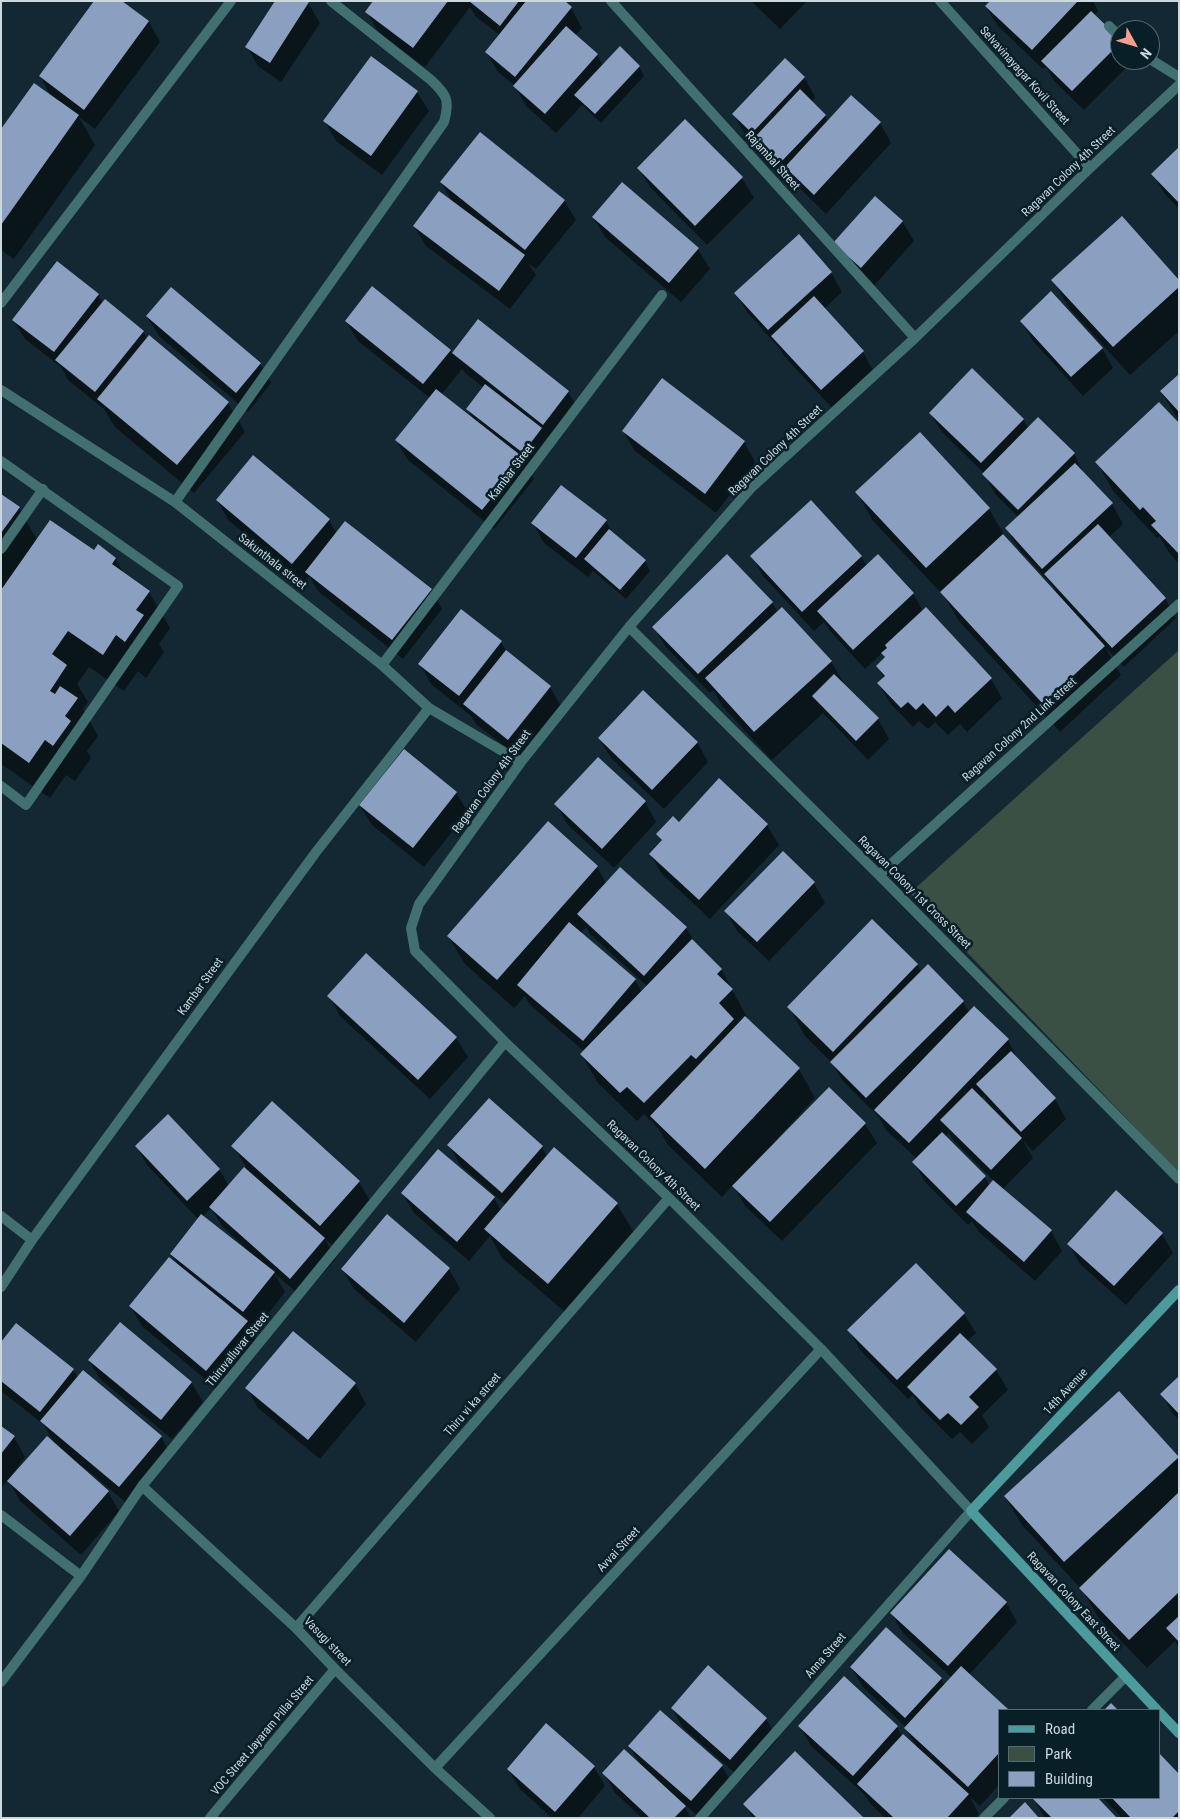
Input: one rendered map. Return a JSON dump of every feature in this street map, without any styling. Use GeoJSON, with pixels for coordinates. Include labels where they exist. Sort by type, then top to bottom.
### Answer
{"type":"FeatureCollection","features":[{"type":"Feature","properties":{"kind":"street"},"geometry":{"type":"LineString","coordinates":[[1,303],[231,1]]}},
{"type":"Feature","properties":{"kind":"street"},"geometry":{"type":"LineString","coordinates":[[175,502],[444,122],[448,107],[445,93],[331,1]]}},
{"type":"Feature","properties":{"kind":"street","name":"Rajambal Street"},"geometry":{"type":"LineString","coordinates":[[611,1],[915,338]]}},
{"type":"Feature","properties":{"kind":"street","name":"Selvavinayagar Kovil Street"},"geometry":{"type":"LineString","coordinates":[[940,1],[1090,168]]}},
{"type":"Feature","properties":{"kind":"street"},"geometry":{"type":"LineString","coordinates":[[1160,65],[1179,77]]}},
{"type":"Feature","properties":{"kind":"street","name":"Ragavan Colony 4th Street"},"geometry":{"type":"LineString","coordinates":[[971,1511],[821,1349],[669,1198],[505,1042],[415,951],[411,928],[419,904],[520,762],[629,627],[752,487],[915,338],[1090,168],[1179,85]]}},
{"type":"Feature","properties":{"kind":"street","name":"Kambar Street"},"geometry":{"type":"LineString","coordinates":[[382,665],[662,295]]}},
{"type":"Feature","properties":{"kind":"street","name":"Sakunthala street"},"geometry":{"type":"LineString","coordinates":[[1,390],[175,502],[382,665],[428,708],[520,762]]}},
{"type":"Feature","properties":{"kind":"street"},"geometry":{"type":"LineString","coordinates":[[1,461],[178,586],[26,805],[1,786]]}},
{"type":"Feature","properties":{"kind":"street"},"geometry":{"type":"LineString","coordinates":[[1,549],[42,489]]}},
{"type":"Feature","properties":{"kind":"street","name":"Ragavan Colony 2nd Link street"},"geometry":{"type":"LineString","coordinates":[[879,875],[1179,604]]}},
{"type":"Feature","properties":{"kind":"street","name":"Ragavan Colony 1st Cross Street"},"geometry":{"type":"LineString","coordinates":[[629,627],[879,875],[1179,1179]]}},
{"type":"Feature","properties":{"kind":"street","name":"Kambar Street"},"geometry":{"type":"LineString","coordinates":[[1,1287],[32,1240],[316,852],[428,708]]}},
{"type":"Feature","properties":{"kind":"street","name":"Thiruvalluvar Street"},"geometry":{"type":"LineString","coordinates":[[1,1682],[81,1576],[142,1486],[505,1042]]}},
{"type":"Feature","properties":{"kind":"street","name":"Thiru vi ka street"},"geometry":{"type":"LineString","coordinates":[[296,1628],[669,1198]]}},
{"type":"Feature","properties":{"kind":"street"},"geometry":{"type":"LineString","coordinates":[[1,1216],[32,1240]]}},
{"type":"Feature","properties":{"kind":"street","name":"14th Avenue"},"geometry":{"type":"LineString","coordinates":[[971,1511],[1179,1290]]}},
{"type":"Feature","properties":{"kind":"street","name":"Avvai Street"},"geometry":{"type":"LineString","coordinates":[[435,1768],[821,1349]]}},
{"type":"Feature","properties":{"kind":"street","name":"Vasugi street"},"geometry":{"type":"LineString","coordinates":[[142,1486],[296,1628],[435,1768],[490,1818]]}},
{"type":"Feature","properties":{"kind":"street","name":"Ragavan Colony East Street"},"geometry":{"type":"LineString","coordinates":[[971,1511],[1156,1709]]}},
{"type":"Feature","properties":{"kind":"street","name":"Anna Street"},"geometry":{"type":"LineString","coordinates":[[700,1818],[971,1511]]}},
{"type":"Feature","properties":{"kind":"street"},"geometry":{"type":"LineString","coordinates":[[1,1514],[81,1576]]}},
{"type":"Feature","properties":{"kind":"street","name":"VOC Street Jayaram Pillai Street"},"geometry":{"type":"LineString","coordinates":[[210,1818],[335,1669]]}},
{"type":"Feature","properties":{"kind":"street"},"geometry":{"type":"LineString","coordinates":[[1093,1709],[1125,1677]]}},
{"type":"Feature","properties":{"kind":"street","name":"Ragavan Colony East Street"},"geometry":{"type":"LineString","coordinates":[[1160,1713],[1179,1733]]}},
{"type":"Feature","properties":{"kind":"street"},"geometry":{"type":"LineString","coordinates":[[984,1818],[1003,1799]]}},
{"type":"Feature","properties":{"kind":"green space"},"geometry":{"type":"Polygon","coordinates":[[[1179,650],[1179,1173],[910,893],[1179,650]]]}},
{"type":"Feature","properties":{"kind":"building"},"geometry":{"type":"Polygon","coordinates":[[[94,1],[122,1],[149,21],[84,110],[39,76],[94,1]]]}},
{"type":"Feature","properties":{"kind":"building"},"geometry":{"type":"Polygon","coordinates":[[[275,1],[309,2],[270,63],[245,47],[275,1]]]}},
{"type":"Feature","properties":{"kind":"building"},"geometry":{"type":"Polygon","coordinates":[[[373,1],[448,1],[413,48],[365,12],[373,1]]]}},
{"type":"Feature","properties":{"kind":"building"},"geometry":{"type":"Polygon","coordinates":[[[469,1],[519,1],[500,26],[469,1]]]}},
{"type":"Feature","properties":{"kind":"building"},"geometry":{"type":"Polygon","coordinates":[[[526,1],[565,1],[572,7],[515,77],[485,52],[526,1]]]}},
{"type":"Feature","properties":{"kind":"building"},"geometry":{"type":"Polygon","coordinates":[[[990,1],[1078,1],[1032,50],[985,6],[990,1]]]}},
{"type":"Feature","properties":{"kind":"building"},"geometry":{"type":"Polygon","coordinates":[[[1091,11],[1110,29],[1110,53],[1072,91],[1041,61],[1091,11]]]}},
{"type":"Feature","properties":{"kind":"building"},"geometry":{"type":"Polygon","coordinates":[[[566,26],[598,54],[545,114],[513,86],[566,26]]]}},
{"type":"Feature","properties":{"kind":"building"},"geometry":{"type":"Polygon","coordinates":[[[620,46],[640,66],[595,114],[574,95],[620,46]]]}},
{"type":"Feature","properties":{"kind":"building"},"geometry":{"type":"Polygon","coordinates":[[[371,56],[418,91],[371,156],[323,121],[371,56]]]}},
{"type":"Feature","properties":{"kind":"building"},"geometry":{"type":"Polygon","coordinates":[[[785,58],[805,77],[752,133],[732,114],[785,58]]]}},
{"type":"Feature","properties":{"kind":"building"},"geometry":{"type":"Polygon","coordinates":[[[34,83],[79,115],[1,225],[1,129],[34,83]]]}},
{"type":"Feature","properties":{"kind":"building"},"geometry":{"type":"Polygon","coordinates":[[[800,89],[826,115],[781,162],[754,138],[800,89]]]}},
{"type":"Feature","properties":{"kind":"building"},"geometry":{"type":"Polygon","coordinates":[[[851,95],[881,122],[814,195],[785,167],[851,95]]]}},
{"type":"Feature","properties":{"kind":"building"},"geometry":{"type":"Polygon","coordinates":[[[685,119],[743,177],[695,226],[637,168],[685,119]]]}},
{"type":"Feature","properties":{"kind":"building"},"geometry":{"type":"Polygon","coordinates":[[[480,132],[565,200],[525,250],[440,182],[480,132]]]}},
{"type":"Feature","properties":{"kind":"building"},"geometry":{"type":"Polygon","coordinates":[[[1179,147],[1179,203],[1151,174],[1179,147]]]}},
{"type":"Feature","properties":{"kind":"building"},"geometry":{"type":"Polygon","coordinates":[[[622,182],[699,248],[669,283],[592,217],[622,182]]]}},
{"type":"Feature","properties":{"kind":"building"},"geometry":{"type":"Polygon","coordinates":[[[439,191],[525,255],[499,291],[413,226],[439,191]]]}},
{"type":"Feature","properties":{"kind":"building"},"geometry":{"type":"Polygon","coordinates":[[[875,196],[903,221],[861,268],[833,243],[875,196]]]}},
{"type":"Feature","properties":{"kind":"building"},"geometry":{"type":"Polygon","coordinates":[[[1122,216],[1179,280],[1179,287],[1113,347],[1051,280],[1122,216]]]}},
{"type":"Feature","properties":{"kind":"building"},"geometry":{"type":"Polygon","coordinates":[[[799,234],[832,272],[768,330],[734,293],[799,234]]]}},
{"type":"Feature","properties":{"kind":"building"},"geometry":{"type":"Polygon","coordinates":[[[57,261],[99,294],[54,352],[12,320],[57,261]]]}},
{"type":"Feature","properties":{"kind":"building"},"geometry":{"type":"Polygon","coordinates":[[[372,286],[451,350],[423,384],[345,321],[372,286]]]}},
{"type":"Feature","properties":{"kind":"building"},"geometry":{"type":"Polygon","coordinates":[[[171,287],[261,363],[236,393],[146,316],[171,287]]]}},
{"type":"Feature","properties":{"kind":"building"},"geometry":{"type":"Polygon","coordinates":[[[1051,291],[1103,348],[1071,377],[1020,321],[1051,291]]]}},
{"type":"Feature","properties":{"kind":"building"},"geometry":{"type":"Polygon","coordinates":[[[814,296],[864,351],[821,390],[771,336],[814,296]]]}},
{"type":"Feature","properties":{"kind":"building"},"geometry":{"type":"Polygon","coordinates":[[[105,299],[144,331],[95,392],[55,360],[105,299]]]}},
{"type":"Feature","properties":{"kind":"building"},"geometry":{"type":"Polygon","coordinates":[[[478,319],[569,391],[543,425],[452,353],[478,319]]]}},
{"type":"Feature","properties":{"kind":"building"},"geometry":{"type":"Polygon","coordinates":[[[149,335],[229,402],[177,465],[97,399],[149,335]]]}},
{"type":"Feature","properties":{"kind":"building"},"geometry":{"type":"Polygon","coordinates":[[[972,368],[1024,419],[981,463],[929,413],[972,368]]]}},
{"type":"Feature","properties":{"kind":"building"},"geometry":{"type":"Polygon","coordinates":[[[1179,374],[1179,412],[1160,391],[1179,374]]]}},
{"type":"Feature","properties":{"kind":"building"},"geometry":{"type":"Polygon","coordinates":[[[662,378],[745,441],[705,494],[622,431],[662,378]]]}},
{"type":"Feature","properties":{"kind":"building"},"geometry":{"type":"Polygon","coordinates":[[[485,384],[542,428],[523,453],[466,409],[485,384]]]}},
{"type":"Feature","properties":{"kind":"building"},"geometry":{"type":"Polygon","coordinates":[[[436,389],[524,458],[482,510],[395,440],[436,389]]]}},
{"type":"Feature","properties":{"kind":"building"},"geometry":{"type":"Polygon","coordinates":[[[1159,402],[1179,423],[1179,554],[1151,525],[1156,521],[1143,507],[1140,510],[1095,462],[1159,402]]]}},
{"type":"Feature","properties":{"kind":"building"},"geometry":{"type":"Polygon","coordinates":[[[1038,417],[1075,453],[1018,510],[982,474],[1038,417]]]}},
{"type":"Feature","properties":{"kind":"building"},"geometry":{"type":"Polygon","coordinates":[[[920,432],[990,508],[926,568],[855,492],[920,432]]]}},
{"type":"Feature","properties":{"kind":"building"},"geometry":{"type":"Polygon","coordinates":[[[253,455],[330,519],[292,564],[216,500],[253,455]]]}},
{"type":"Feature","properties":{"kind":"building"},"geometry":{"type":"Polygon","coordinates":[[[1075,463],[1113,503],[1042,569],[1005,528],[1075,463]]]}},
{"type":"Feature","properties":{"kind":"building"},"geometry":{"type":"Polygon","coordinates":[[[561,485],[607,520],[576,558],[531,523],[561,485]]]}},
{"type":"Feature","properties":{"kind":"building"},"geometry":{"type":"Polygon","coordinates":[[[1,494],[20,507],[1,533],[1,494]]]}},
{"type":"Feature","properties":{"kind":"building"},"geometry":{"type":"Polygon","coordinates":[[[811,500],[862,556],[802,612],[750,556],[811,500]]]}},
{"type":"Feature","properties":{"kind":"building"},"geometry":{"type":"Polygon","coordinates":[[[50,520],[94,550],[98,544],[116,558],[112,564],[150,591],[136,610],[144,615],[125,642],[116,635],[103,655],[68,631],[52,654],[67,665],[50,691],[55,694],[60,686],[78,698],[65,716],[71,721],[53,746],[45,740],[29,763],[1,743],[1,590],[50,520]]]}},
{"type":"Feature","properties":{"kind":"building"},"geometry":{"type":"Polygon","coordinates":[[[345,521],[432,589],[392,640],[305,572],[345,521]]]}},
{"type":"Feature","properties":{"kind":"building"},"geometry":{"type":"Polygon","coordinates":[[[1098,524],[1166,598],[1112,648],[1044,574],[1098,524]]]}},
{"type":"Feature","properties":{"kind":"building"},"geometry":{"type":"Polygon","coordinates":[[[609,529],[646,560],[620,590],[584,559],[609,529]]]}},
{"type":"Feature","properties":{"kind":"building"},"geometry":{"type":"Polygon","coordinates":[[[1003,534],[1105,646],[1043,704],[940,592],[1003,534]]]}},
{"type":"Feature","properties":{"kind":"building"},"geometry":{"type":"Polygon","coordinates":[[[727,554],[773,602],[698,674],[652,627],[727,554]]]}},
{"type":"Feature","properties":{"kind":"building"},"geometry":{"type":"Polygon","coordinates":[[[878,554],[914,593],[853,650],[817,611],[878,554]]]}},
{"type":"Feature","properties":{"kind":"building"},"geometry":{"type":"Polygon","coordinates":[[[782,607],[832,661],[754,732],[705,678],[782,607]]]}},
{"type":"Feature","properties":{"kind":"building"},"geometry":{"type":"Polygon","coordinates":[[[926,607],[992,678],[955,713],[948,705],[936,717],[923,703],[916,710],[908,702],[901,708],[877,683],[885,676],[876,666],[885,657],[881,653],[887,648],[885,645],[926,607]]]}},
{"type":"Feature","properties":{"kind":"building"},"geometry":{"type":"Polygon","coordinates":[[[461,609],[502,641],[459,696],[418,664],[461,609]]]}},
{"type":"Feature","properties":{"kind":"building"},"geometry":{"type":"Polygon","coordinates":[[[506,650],[551,686],[508,740],[463,704],[506,650]]]}},
{"type":"Feature","properties":{"kind":"building"},"geometry":{"type":"Polygon","coordinates":[[[834,674],[879,718],[856,741],[812,696],[834,674]]]}},
{"type":"Feature","properties":{"kind":"building"},"geometry":{"type":"Polygon","coordinates":[[[643,690],[698,742],[652,790],[598,738],[643,690]]]}},
{"type":"Feature","properties":{"kind":"building"},"geometry":{"type":"Polygon","coordinates":[[[404,749],[457,792],[413,848],[359,805],[404,749]]]}},
{"type":"Feature","properties":{"kind":"building"},"geometry":{"type":"Polygon","coordinates":[[[598,757],[646,801],[602,849],[554,804],[598,757]]]}},
{"type":"Feature","properties":{"kind":"building"},"geometry":{"type":"Polygon","coordinates":[[[719,778],[768,824],[699,900],[649,854],[662,840],[656,834],[673,816],[679,822],[719,778]]]}},
{"type":"Feature","properties":{"kind":"building"},"geometry":{"type":"Polygon","coordinates":[[[548,821],[598,866],[497,980],[447,936],[548,821]]]}},
{"type":"Feature","properties":{"kind":"building"},"geometry":{"type":"Polygon","coordinates":[[[783,851],[815,882],[757,942],[724,911],[783,851]]]}},
{"type":"Feature","properties":{"kind":"building"},"geometry":{"type":"Polygon","coordinates":[[[620,867],[687,927],[644,976],[577,914],[620,867]]]}},
{"type":"Feature","properties":{"kind":"building"},"geometry":{"type":"Polygon","coordinates":[[[872,919],[918,964],[833,1052],[787,1007],[872,919]]]}},
{"type":"Feature","properties":{"kind":"building"},"geometry":{"type":"Polygon","coordinates":[[[569,922],[636,979],[583,1041],[517,985],[569,922]]]}},
{"type":"Feature","properties":{"kind":"building"},"geometry":{"type":"Polygon","coordinates":[[[692,939],[722,969],[717,974],[733,989],[719,1003],[734,1019],[696,1059],[691,1055],[644,1103],[627,1087],[620,1093],[580,1054],[692,939]]]}},
{"type":"Feature","properties":{"kind":"building"},"geometry":{"type":"Polygon","coordinates":[[[366,953],[457,1037],[418,1080],[327,996],[366,953]]]}},
{"type":"Feature","properties":{"kind":"building"},"geometry":{"type":"Polygon","coordinates":[[[928,964],[964,1001],[866,1098],[830,1062],[928,964]]]}},
{"type":"Feature","properties":{"kind":"building"},"geometry":{"type":"Polygon","coordinates":[[[974,1006],[1009,1039],[909,1143],[874,1110],[974,1006]]]}},
{"type":"Feature","properties":{"kind":"building"},"geometry":{"type":"Polygon","coordinates":[[[745,1016],[800,1068],[705,1169],[650,1116],[745,1016]]]}},
{"type":"Feature","properties":{"kind":"building"},"geometry":{"type":"Polygon","coordinates":[[[1011,1051],[1056,1098],[1021,1132],[976,1084],[1011,1051]]]}},
{"type":"Feature","properties":{"kind":"building"},"geometry":{"type":"Polygon","coordinates":[[[829,1087],[866,1123],[770,1222],[732,1186],[829,1087]]]}},
{"type":"Feature","properties":{"kind":"building"},"geometry":{"type":"Polygon","coordinates":[[[972,1088],[1022,1138],[991,1170],[940,1120],[972,1088]]]}},
{"type":"Feature","properties":{"kind":"building"},"geometry":{"type":"Polygon","coordinates":[[[489,1098],[543,1146],[502,1193],[447,1145],[489,1098]]]}},
{"type":"Feature","properties":{"kind":"building"},"geometry":{"type":"Polygon","coordinates":[[[272,1101],[360,1181],[320,1226],[231,1146],[272,1101]]]}},
{"type":"Feature","properties":{"kind":"building"},"geometry":{"type":"Polygon","coordinates":[[[168,1114],[220,1169],[187,1201],[135,1146],[168,1114]]]}},
{"type":"Feature","properties":{"kind":"building"},"geometry":{"type":"Polygon","coordinates":[[[942,1132],[986,1176],[956,1206],[912,1162],[942,1132]]]}},
{"type":"Feature","properties":{"kind":"building"},"geometry":{"type":"Polygon","coordinates":[[[554,1147],[618,1203],[548,1284],[484,1229],[554,1147]]]}},
{"type":"Feature","properties":{"kind":"building"},"geometry":{"type":"Polygon","coordinates":[[[438,1149],[495,1197],[457,1242],[401,1193],[438,1149]]]}},
{"type":"Feature","properties":{"kind":"building"},"geometry":{"type":"Polygon","coordinates":[[[244,1167],[325,1238],[290,1279],[209,1207],[244,1167]]]}},
{"type":"Feature","properties":{"kind":"building"},"geometry":{"type":"Polygon","coordinates":[[[993,1180],[1052,1230],[1024,1262],[966,1212],[993,1180]]]}},
{"type":"Feature","properties":{"kind":"building"},"geometry":{"type":"Polygon","coordinates":[[[1116,1190],[1163,1233],[1114,1286],[1067,1244],[1116,1190]]]}},
{"type":"Feature","properties":{"kind":"building"},"geometry":{"type":"Polygon","coordinates":[[[201,1214],[275,1272],[243,1312],[170,1254],[201,1214]]]}},
{"type":"Feature","properties":{"kind":"building"},"geometry":{"type":"Polygon","coordinates":[[[387,1214],[450,1268],[404,1323],[341,1269],[387,1214]]]}},
{"type":"Feature","properties":{"kind":"building"},"geometry":{"type":"Polygon","coordinates":[[[169,1257],[248,1321],[206,1371],[129,1306],[169,1257]]]}},
{"type":"Feature","properties":{"kind":"building"},"geometry":{"type":"Polygon","coordinates":[[[916,1263],[965,1313],[897,1380],[847,1330],[916,1263]]]}},
{"type":"Feature","properties":{"kind":"building"},"geometry":{"type":"Polygon","coordinates":[[[120,1322],[192,1382],[161,1420],[88,1360],[120,1322]]]}},
{"type":"Feature","properties":{"kind":"building"},"geometry":{"type":"Polygon","coordinates":[[[16,1323],[74,1369],[40,1412],[1,1381],[1,1342],[16,1323]]]}},
{"type":"Feature","properties":{"kind":"building"},"geometry":{"type":"Polygon","coordinates":[[[293,1331],[356,1383],[308,1440],[245,1388],[293,1331]]]}},
{"type":"Feature","properties":{"kind":"building"},"geometry":{"type":"Polygon","coordinates":[[[960,1333],[997,1369],[969,1397],[979,1407],[961,1425],[948,1413],[940,1420],[907,1387],[960,1333]]]}},
{"type":"Feature","properties":{"kind":"building"},"geometry":{"type":"Polygon","coordinates":[[[83,1370],[162,1436],[119,1487],[40,1421],[83,1370]]]}},
{"type":"Feature","properties":{"kind":"building"},"geometry":{"type":"Polygon","coordinates":[[[1179,1376],[1179,1414],[1160,1394],[1179,1376]]]}},
{"type":"Feature","properties":{"kind":"building"},"geometry":{"type":"Polygon","coordinates":[[[1119,1391],[1179,1457],[1064,1562],[1004,1496],[1119,1391]]]}},
{"type":"Feature","properties":{"kind":"building"},"geometry":{"type":"Polygon","coordinates":[[[1,1426],[15,1436],[1,1454],[1,1426]]]}},
{"type":"Feature","properties":{"kind":"building"},"geometry":{"type":"Polygon","coordinates":[[[47,1436],[109,1491],[70,1536],[7,1481],[47,1436]]]}},
{"type":"Feature","properties":{"kind":"building"},"geometry":{"type":"Polygon","coordinates":[[[1179,1492],[1179,1592],[1129,1640],[1079,1588],[1179,1492]]]}},
{"type":"Feature","properties":{"kind":"building"},"geometry":{"type":"Polygon","coordinates":[[[949,1549],[1007,1602],[948,1666],[890,1613],[949,1549]]]}},
{"type":"Feature","properties":{"kind":"building"},"geometry":{"type":"Polygon","coordinates":[[[1179,1616],[1179,1642],[1166,1628],[1179,1616]]]}},
{"type":"Feature","properties":{"kind":"building"},"geometry":{"type":"Polygon","coordinates":[[[886,1627],[942,1678],[905,1718],[850,1667],[886,1627]]]}},
{"type":"Feature","properties":{"kind":"building"},"geometry":{"type":"Polygon","coordinates":[[[708,1665],[767,1718],[730,1760],[671,1708],[708,1665]]]}},
{"type":"Feature","properties":{"kind":"building"},"geometry":{"type":"Polygon","coordinates":[[[961,1666],[1008,1709],[998,1709],[998,1754],[968,1787],[904,1728],[961,1666]]]}},
{"type":"Feature","properties":{"kind":"building"},"geometry":{"type":"Polygon","coordinates":[[[844,1676],[898,1726],[853,1776],[798,1726],[844,1676]]]}},
{"type":"Feature","properties":{"kind":"building"},"geometry":{"type":"Polygon","coordinates":[[[1111,1703],[1117,1709],[1105,1709],[1111,1703]]]}},
{"type":"Feature","properties":{"kind":"building"},"geometry":{"type":"Polygon","coordinates":[[[660,1710],[723,1765],[691,1801],[628,1746],[660,1710]]]}},
{"type":"Feature","properties":{"kind":"building"},"geometry":{"type":"Polygon","coordinates":[[[546,1723],[595,1766],[555,1812],[507,1769],[546,1723]]]}},
{"type":"Feature","properties":{"kind":"building"},"geometry":{"type":"Polygon","coordinates":[[[903,1734],[969,1794],[947,1818],[894,1818],[857,1784],[903,1734]]]}},
{"type":"Feature","properties":{"kind":"building"},"geometry":{"type":"Polygon","coordinates":[[[624,1749],[686,1806],[674,1818],[650,1818],[602,1773],[624,1749]]]}},
{"type":"Feature","properties":{"kind":"building"},"geometry":{"type":"Polygon","coordinates":[[[795,1751],[864,1818],[757,1818],[743,1804],[795,1751]]]}},
{"type":"Feature","properties":{"kind":"building"},"geometry":{"type":"Polygon","coordinates":[[[1160,1754],[1179,1774],[1179,1811],[1172,1818],[1131,1818],[1113,1799],[1160,1799],[1160,1754]]]}},
{"type":"Feature","properties":{"kind":"building"},"geometry":{"type":"Polygon","coordinates":[[[1033,1799],[1099,1799],[1117,1818],[1052,1818],[1033,1799]]]}},
{"type":"Feature","properties":{"kind":"building"},"geometry":{"type":"Polygon","coordinates":[[[1025,1802],[1039,1818],[1009,1818],[1025,1802]]]}}]}
